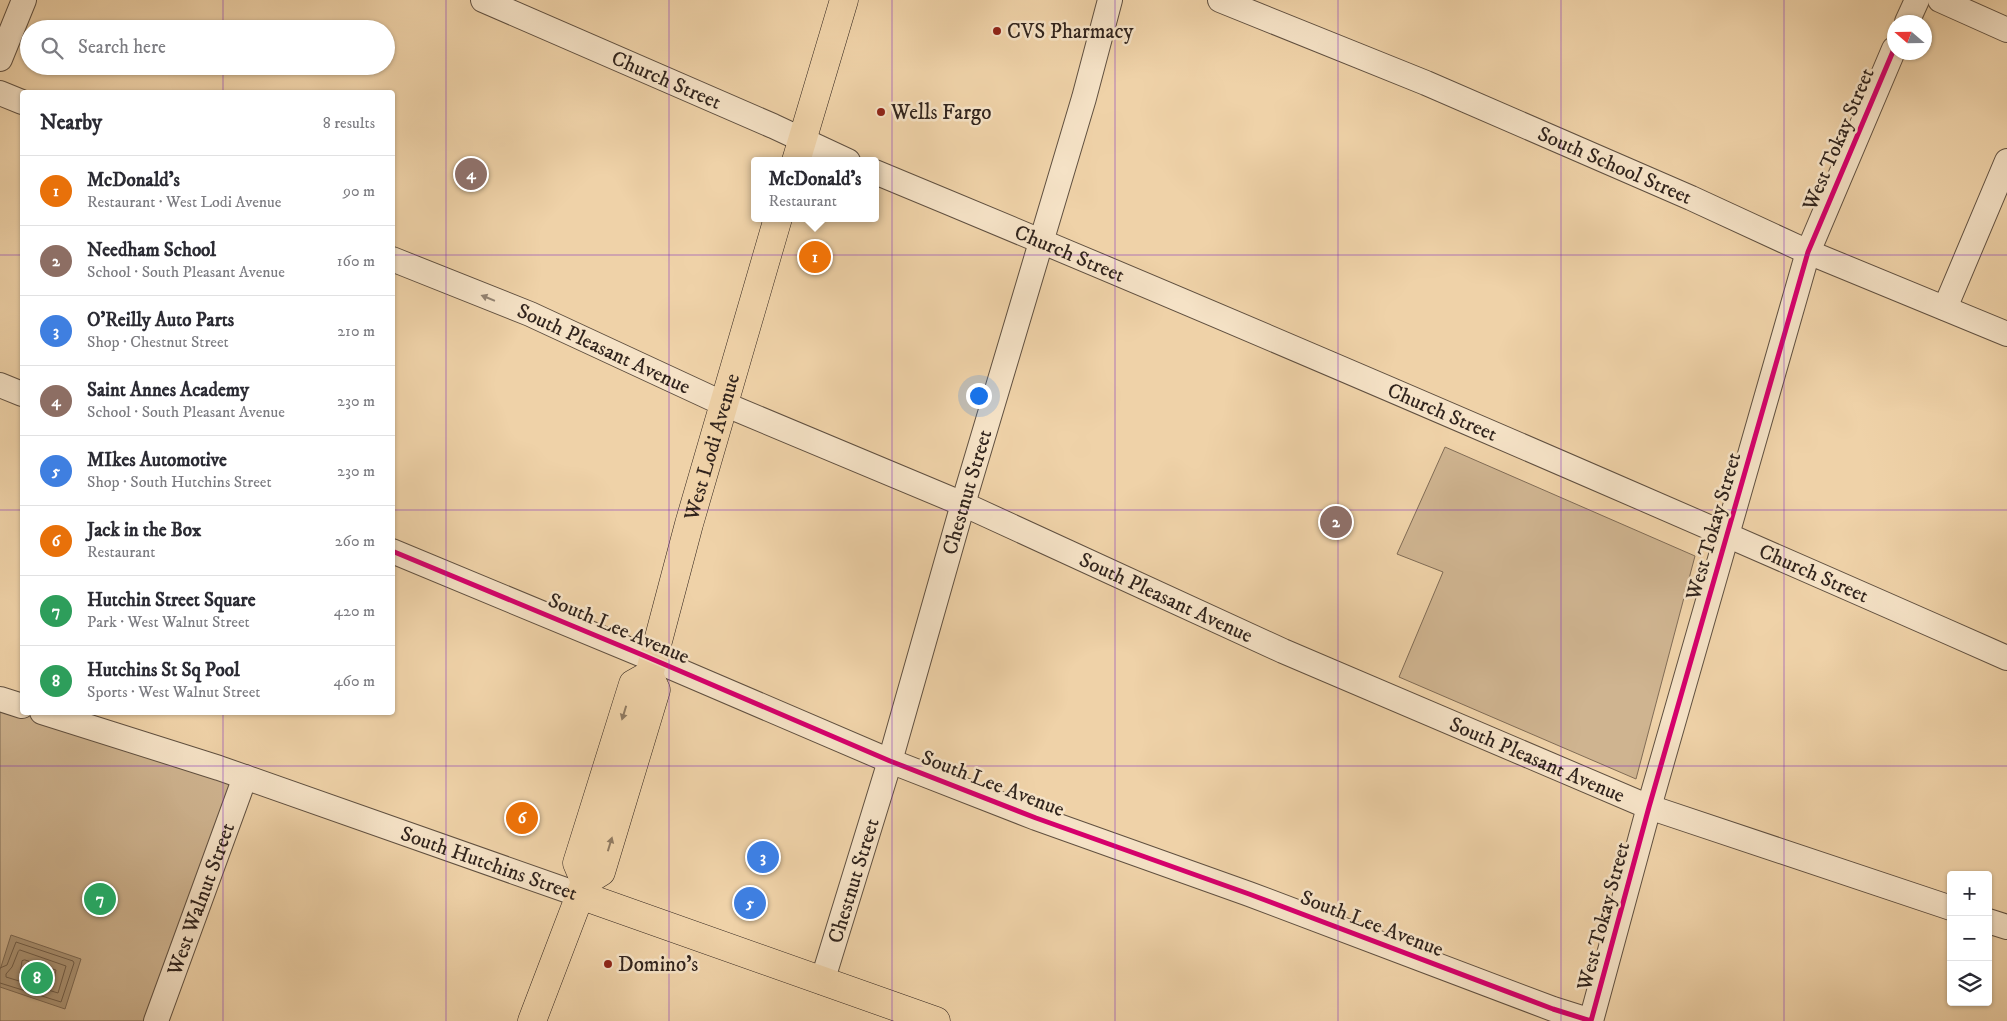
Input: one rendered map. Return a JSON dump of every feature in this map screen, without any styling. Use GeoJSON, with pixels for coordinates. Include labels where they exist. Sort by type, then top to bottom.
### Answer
{"type":"FeatureCollection","features":[{"type":"Feature","properties":{"kind":"main road"},"geometry":{"type":"LineString","coordinates":[[800,151],[844,0]]}},
{"type":"Feature","properties":{"kind":"main road","name":"West Lodi Avenue"},"geometry":{"type":"LineString","coordinates":[[651,667],[689,524],[777,222]]}},
{"type":"Feature","properties":{"kind":"main road"},"geometry":{"type":"LineString","coordinates":[[532,1021],[582,889],[578,863],[580,854],[633,684],[651,667]]}},
{"type":"Feature","properties":{"kind":"main road","name":"South Hutchins Street"},"geometry":{"type":"LineString","coordinates":[[582,889],[822,982],[936,1021]]}},
{"type":"Feature","properties":{"kind":"street"},"geometry":{"type":"LineString","coordinates":[[0,59],[24,0]]}},
{"type":"Feature","properties":{"kind":"street","name":"Church Street"},"geometry":{"type":"LineString","coordinates":[[483,0],[800,151],[829,157]]}},
{"type":"Feature","properties":{"kind":"street","name":"Chestnut Street"},"geometry":{"type":"LineString","coordinates":[[822,982],[890,761],[1110,0]]}},
{"type":"Feature","properties":{"kind":"street","name":"South School Street"},"geometry":{"type":"LineString","coordinates":[[1220,0],[1426,83],[1691,198],[1808,252],[2007,334]]}},
{"type":"Feature","properties":{"kind":"street"},"geometry":{"type":"LineString","coordinates":[[1910,15],[1917,0]]}},
{"type":"Feature","properties":{"kind":"street"},"geometry":{"type":"LineString","coordinates":[[1940,0],[2007,30]]}},
{"type":"Feature","properties":{"kind":"street","name":"West Tokay Street"},"geometry":{"type":"LineString","coordinates":[[1591,1021],[1650,806],[1808,252],[1890,60]]}},
{"type":"Feature","properties":{"kind":"street"},"geometry":{"type":"LineString","coordinates":[[0,93],[20,101]]}},
{"type":"Feature","properties":{"kind":"street"},"geometry":{"type":"LineString","coordinates":[[1945,308],[2007,161]]}},
{"type":"Feature","properties":{"kind":"street","name":"Church Street"},"geometry":{"type":"LineString","coordinates":[[879,174],[1728,535],[2007,658]]}},
{"type":"Feature","properties":{"kind":"street","name":"South Pleasant Avenue"},"geometry":{"type":"LineString","coordinates":[[395,260],[530,314],[724,404],[963,504],[1283,651],[1650,806],[1947,907]]}},
{"type":"Feature","properties":{"kind":"street"},"geometry":{"type":"LineString","coordinates":[[0,385],[20,393]]}},
{"type":"Feature","properties":{"kind":"street","name":"South Lee Avenue"},"geometry":{"type":"LineString","coordinates":[[395,552],[651,667],[837,737],[890,761],[1036,818],[1249,894],[1552,1009],[1591,1021]]}},
{"type":"Feature","properties":{"kind":"street"},"geometry":{"type":"LineString","coordinates":[[0,699],[20,705]]}},
{"type":"Feature","properties":{"kind":"street","name":"South Hutchins Street"},"geometry":{"type":"LineString","coordinates":[[72,717],[245,778],[582,889]]}},
{"type":"Feature","properties":{"kind":"street","name":"West Walnut Street"},"geometry":{"type":"LineString","coordinates":[[156,1021],[245,778]]}},
{"type":"Feature","properties":{"kind":"street"},"geometry":{"type":"LineString","coordinates":[[1992,922],[2007,927]]}},
{"type":"Feature","properties":{"kind":"shaded area"},"geometry":{"type":"Polygon","coordinates":[[[1445,447],[1695,556],[1636,779],[1399,677],[1443,572],[1397,554],[1445,447]]]}},
{"type":"Feature","properties":{"kind":"shaded area"},"geometry":{"type":"Polygon","coordinates":[[[0,694],[20,701],[20,715],[62,715],[245,777],[156,1021],[0,1021],[0,694]]]}},
{"type":"Feature","properties":{"kind":"water"},"geometry":{"type":"Polygon","coordinates":[[[11,935],[81,959],[65,1009],[0,987],[0,970],[11,935]]]}},
{"type":"Feature","properties":{"kind":"cycle path"},"geometry":{"type":"LineString","coordinates":[[395,552],[645,656],[890,761],[1036,818],[1249,894],[1553,1009],[1591,1021],[1649,807],[1808,252],[1889,60]]}},
{"type":"Feature","properties":{"kind":"place","name":"CVS Pharmacy"},"geometry":{"type":"Point","coordinates":[997,31]}},
{"type":"Feature","properties":{"kind":"place","name":"Wells Fargo"},"geometry":{"type":"Point","coordinates":[881,112]}},
{"type":"Feature","properties":{"kind":"place","name":"Saint Annes Academy"},"geometry":{"type":"Point","coordinates":[471,174]}},
{"type":"Feature","properties":{"kind":"place","name":"McDonald's"},"geometry":{"type":"Point","coordinates":[815,257]}},
{"type":"Feature","properties":{"kind":"place","name":"Needham School"},"geometry":{"type":"Point","coordinates":[1336,522]}},
{"type":"Feature","properties":{"kind":"place","name":"Jack in the Box"},"geometry":{"type":"Point","coordinates":[522,818]}},
{"type":"Feature","properties":{"kind":"place","name":"O'Reilly Auto Parts"},"geometry":{"type":"Point","coordinates":[763,857]}},
{"type":"Feature","properties":{"kind":"place","name":"Hutchin Street Square"},"geometry":{"type":"Point","coordinates":[100,899]}},
{"type":"Feature","properties":{"kind":"place","name":"MIkes Automotive"},"geometry":{"type":"Point","coordinates":[750,903]}},
{"type":"Feature","properties":{"kind":"place","name":"Domino's"},"geometry":{"type":"Point","coordinates":[608,964]}},
{"type":"Feature","properties":{"kind":"place","name":"Hutchins St Sq Pool"},"geometry":{"type":"Point","coordinates":[37,978]}}]}
